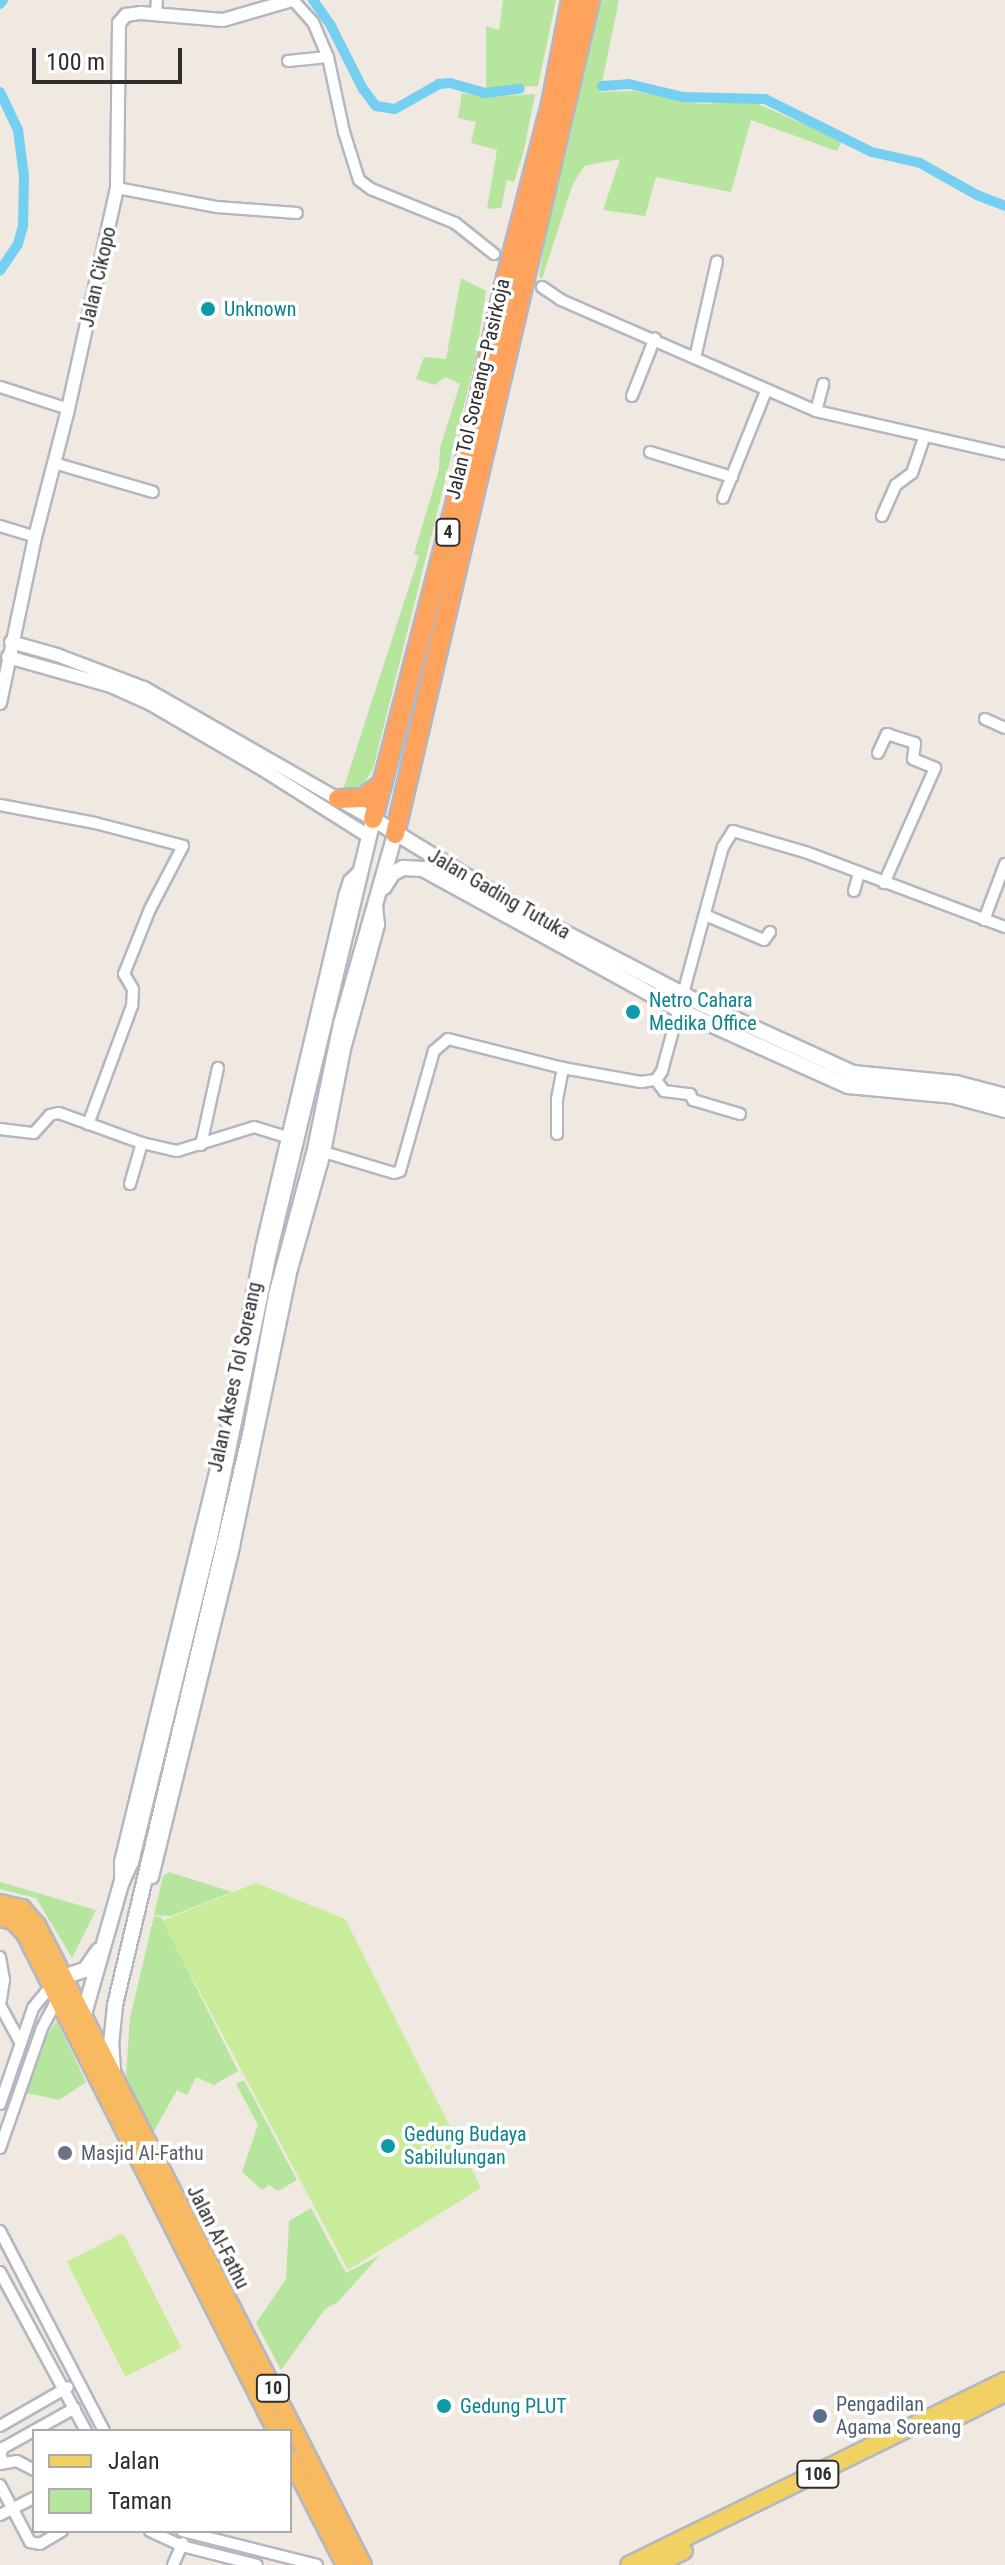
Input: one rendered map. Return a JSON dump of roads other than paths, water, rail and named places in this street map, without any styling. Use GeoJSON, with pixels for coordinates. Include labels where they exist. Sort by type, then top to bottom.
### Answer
{"type":"FeatureCollection","features":[{"type":"Feature","properties":{"kind":"highway","name":"Jalan Tol Soreang–Pasirkoja"},"geometry":{"type":"LineString","coordinates":[[370,828],[456,501],[551,104],[571,0]]}},
{"type":"Feature","properties":{"kind":"highway","name":"Jalan Tol Soreang–Pasirkoja"},"geometry":{"type":"LineString","coordinates":[[392,842],[590,0]]}},
{"type":"Feature","properties":{"kind":"highway"},"geometry":{"type":"LineString","coordinates":[[338,799],[363,798],[382,784]]}},
{"type":"Feature","properties":{"kind":"highway","name":"Jalan Al-Fathu"},"geometry":{"type":"LineString","coordinates":[[0,1903],[28,1912],[59,1986]]}},
{"type":"Feature","properties":{"kind":"highway","name":"Jalan Al-Fathu"},"geometry":{"type":"LineString","coordinates":[[0,1918],[20,1928],[59,1986],[282,2429]]}},
{"type":"Feature","properties":{"kind":"highway","name":"Jalan Al-Fathu"},"geometry":{"type":"LineString","coordinates":[[83,2030],[115,2082],[174,2214]]}},
{"type":"Feature","properties":{"kind":"highway","name":"Jalan Al-Fathu"},"geometry":{"type":"LineString","coordinates":[[239,2341],[275,2429]]}},
{"type":"Feature","properties":{"kind":"highway","name":"Jalan Al-Fathu"},"geometry":{"type":"LineString","coordinates":[[294,2453],[345,2565]]}},
{"type":"Feature","properties":{"kind":"highway","name":"Jalan Al-Fathu"},"geometry":{"type":"LineString","coordinates":[[294,2453],[363,2565]]}},
{"type":"Feature","properties":{"kind":"main road","name":"Jalan Gading Tutuka"},"geometry":{"type":"LineString","coordinates":[[370,828],[684,994],[764,1034],[861,1075],[956,1083],[1005,1096]]}},
{"type":"Feature","properties":{"kind":"main road","name":"Jalan Akses Tol Soreang"},"geometry":{"type":"LineString","coordinates":[[115,2082],[111,2044],[115,2005],[143,1889],[217,1541],[266,1249],[298,1140],[370,828]]}},
{"type":"Feature","properties":{"kind":"main road","name":"Jalan Akses Tol Soreang"},"geometry":{"type":"LineString","coordinates":[[83,2030],[217,1541],[251,1430],[341,1024],[392,842]]}},
{"type":"Feature","properties":{"kind":"main road","name":"Jalan Gading Tutuka"},"geometry":{"type":"LineString","coordinates":[[376,901],[392,874],[403,868],[423,869],[679,1010],[848,1086],[953,1096],[1005,1110]]}},
{"type":"Feature","properties":{"kind":"main road"},"geometry":{"type":"LineString","coordinates":[[59,1986],[85,1970],[108,1935]]}},
{"type":"Feature","properties":{"kind":"main road"},"geometry":{"type":"LineString","coordinates":[[83,2030],[108,2018],[115,2005]]}},
{"type":"Feature","properties":{"kind":"main road","name":"106"},"geometry":{"type":"LineString","coordinates":[[629,2565],[1005,2381]]}},
{"type":"Feature","properties":{"kind":"main road","name":"106"},"geometry":{"type":"LineString","coordinates":[[655,2565],[1005,2393]]}},
{"type":"Feature","properties":{"kind":"street","name":"Jalan Cikopo"},"geometry":{"type":"LineString","coordinates":[[0,703],[4,665],[68,409],[117,188],[121,103],[117,28],[126,15],[157,7],[208,22],[292,0]]}},
{"type":"Feature","properties":{"kind":"street"},"geometry":{"type":"LineString","coordinates":[[292,0],[313,22],[328,57],[359,180],[371,189],[455,223],[494,254]]}},
{"type":"Feature","properties":{"kind":"street"},"geometry":{"type":"LineString","coordinates":[[288,61],[328,57]]}},
{"type":"Feature","properties":{"kind":"street"},"geometry":{"type":"LineString","coordinates":[[117,188],[217,207],[297,213]]}},
{"type":"Feature","properties":{"kind":"street"},"geometry":{"type":"LineString","coordinates":[[695,358],[717,261]]}},
{"type":"Feature","properties":{"kind":"street"},"geometry":{"type":"LineString","coordinates":[[542,287],[561,300],[655,338],[766,391],[816,411],[1005,454]]}},
{"type":"Feature","properties":{"kind":"street"},"geometry":{"type":"LineString","coordinates":[[632,396],[655,338]]}},
{"type":"Feature","properties":{"kind":"street"},"geometry":{"type":"LineString","coordinates":[[816,411],[823,384]]}},
{"type":"Feature","properties":{"kind":"street"},"geometry":{"type":"LineString","coordinates":[[0,387],[68,409]]}},
{"type":"Feature","properties":{"kind":"street"},"geometry":{"type":"LineString","coordinates":[[723,498],[766,391]]}},
{"type":"Feature","properties":{"kind":"street"},"geometry":{"type":"LineString","coordinates":[[882,516],[898,483],[912,473],[925,436]]}},
{"type":"Feature","properties":{"kind":"street"},"geometry":{"type":"LineString","coordinates":[[650,452],[732,477]]}},
{"type":"Feature","properties":{"kind":"street"},"geometry":{"type":"LineString","coordinates":[[54,463],[153,492]]}},
{"type":"Feature","properties":{"kind":"street"},"geometry":{"type":"LineString","coordinates":[[0,526],[35,537]]}},
{"type":"Feature","properties":{"kind":"street","name":"Jalan Gading Tutuka"},"geometry":{"type":"LineString","coordinates":[[11,642],[57,655],[144,688],[338,799],[370,828]]}},
{"type":"Feature","properties":{"kind":"street","name":"Jalan Gading Tutuka"},"geometry":{"type":"LineString","coordinates":[[4,665],[111,686],[151,704],[370,828]]}},
{"type":"Feature","properties":{"kind":"street"},"geometry":{"type":"LineString","coordinates":[[985,719],[1005,728]]}},
{"type":"Feature","properties":{"kind":"street"},"geometry":{"type":"LineString","coordinates":[[878,753],[887,734],[915,743],[913,759],[935,768],[884,883]]}},
{"type":"Feature","properties":{"kind":"street"},"geometry":{"type":"LineString","coordinates":[[0,805],[95,823],[183,846],[150,909],[124,974],[133,989],[132,1006],[88,1124]]}},
{"type":"Feature","properties":{"kind":"street"},"geometry":{"type":"LineString","coordinates":[[324,1152],[394,1173],[400,1171],[434,1051],[445,1040],[563,1068],[641,1082],[656,1080],[662,1071],[725,839],[733,831],[808,853],[1005,927]]}},
{"type":"Feature","properties":{"kind":"street"},"geometry":{"type":"LineString","coordinates":[[984,920],[1005,864]]}},
{"type":"Feature","properties":{"kind":"street","name":"Jalan Akses Tol Soreang"},"geometry":{"type":"LineString","coordinates":[[121,1884],[121,1862],[224,1442],[345,896],[350,881],[358,873]]}},
{"type":"Feature","properties":{"kind":"street"},"geometry":{"type":"LineString","coordinates":[[854,891],[859,874]]}},
{"type":"Feature","properties":{"kind":"street","name":"Jalan Akses Tol Soreang"},"geometry":{"type":"LineString","coordinates":[[143,1889],[153,1873],[198,1695],[259,1429],[278,1308],[324,1152],[347,1039],[378,925],[376,901]]}},
{"type":"Feature","properties":{"kind":"street"},"geometry":{"type":"LineString","coordinates":[[705,915],[764,939],[770,932]]}},
{"type":"Feature","properties":{"kind":"street"},"geometry":{"type":"LineString","coordinates":[[201,1145],[218,1068]]}},
{"type":"Feature","properties":{"kind":"street"},"geometry":{"type":"LineString","coordinates":[[557,1134],[557,1099],[563,1068]]}},
{"type":"Feature","properties":{"kind":"street"},"geometry":{"type":"LineString","coordinates":[[656,1080],[664,1091],[690,1094],[693,1100],[740,1114]]}},
{"type":"Feature","properties":{"kind":"street"},"geometry":{"type":"LineString","coordinates":[[0,1129],[34,1133],[50,1115],[59,1113],[142,1143],[177,1151],[259,1127],[290,1138]]}},
{"type":"Feature","properties":{"kind":"street"},"geometry":{"type":"LineString","coordinates":[[130,1184],[142,1143]]}},
{"type":"Feature","properties":{"kind":"street"},"geometry":{"type":"LineString","coordinates":[[0,1957],[4,1980],[0,2005],[20,2042]]}},
{"type":"Feature","properties":{"kind":"street"},"geometry":{"type":"LineString","coordinates":[[0,2104],[33,2008],[59,1986]]}},
{"type":"Feature","properties":{"kind":"street"},"geometry":{"type":"LineString","coordinates":[[0,2148],[3,2129],[59,1986]]}},
{"type":"Feature","properties":{"kind":"street"},"geometry":{"type":"LineString","coordinates":[[0,2231],[103,2429]]}},
{"type":"Feature","properties":{"kind":"street"},"geometry":{"type":"LineString","coordinates":[[0,2272],[85,2429]]}},
{"type":"Feature","properties":{"kind":"street"},"geometry":{"type":"LineString","coordinates":[[0,2426],[78,2382]]}},
{"type":"Feature","properties":{"kind":"street"},"geometry":{"type":"LineString","coordinates":[[37,2429],[75,2408]]}},
{"type":"Feature","properties":{"kind":"street"},"geometry":{"type":"LineString","coordinates":[[32,2432],[3,2448],[0,2455],[2,2463],[17,2461],[32,2469]]}},
{"type":"Feature","properties":{"kind":"street"},"geometry":{"type":"LineString","coordinates":[[0,2485],[26,2538],[34,2544],[58,2533]]}},
{"type":"Feature","properties":{"kind":"street"},"geometry":{"type":"LineString","coordinates":[[0,2515],[32,2499]]}},
{"type":"Feature","properties":{"kind":"street"},"geometry":{"type":"LineString","coordinates":[[154,2533],[182,2546],[257,2565]]}},
{"type":"Feature","properties":{"kind":"street"},"geometry":{"type":"LineString","coordinates":[[173,2565],[185,2533]]}},
{"type":"Feature","properties":{"kind":"street"},"geometry":{"type":"LineString","coordinates":[[189,2533],[317,2565]]}},
{"type":"Feature","properties":{"kind":"waterway"},"geometry":{"type":"LineString","coordinates":[[0,4],[3,0]]}},
{"type":"Feature","properties":{"kind":"waterway"},"geometry":{"type":"LineString","coordinates":[[313,0],[331,26],[363,89],[376,106],[395,109],[439,84],[450,83],[485,93],[520,89]]}},
{"type":"Feature","properties":{"kind":"waterway"},"geometry":{"type":"LineString","coordinates":[[602,86],[629,84],[683,97],[765,99],[872,152],[920,163],[977,195],[1005,206]]}},
{"type":"Feature","properties":{"kind":"waterway"},"geometry":{"type":"LineString","coordinates":[[0,92],[18,130],[24,176],[23,226],[18,244],[0,271]]}},
{"type":"Feature","properties":{"kind":"place","name":"Unknown"},"geometry":{"type":"Point","coordinates":[208,309]}},
{"type":"Feature","properties":{"kind":"place","name":"Netro Cahara Medika Office"},"geometry":{"type":"Point","coordinates":[633,1012]}},
{"type":"Feature","properties":{"kind":"place","name":"Gedung Budaya Sabilulungan"},"geometry":{"type":"Point","coordinates":[388,2146]}},
{"type":"Feature","properties":{"kind":"place","name":"Masjid Al-Fathu"},"geometry":{"type":"Point","coordinates":[65,2153]}},
{"type":"Feature","properties":{"kind":"place","name":"Gedung PLUT"},"geometry":{"type":"Point","coordinates":[444,2406]}},
{"type":"Feature","properties":{"kind":"place","name":"Pengadilan Agama Soreang"},"geometry":{"type":"Point","coordinates":[820,2416]}}]}
